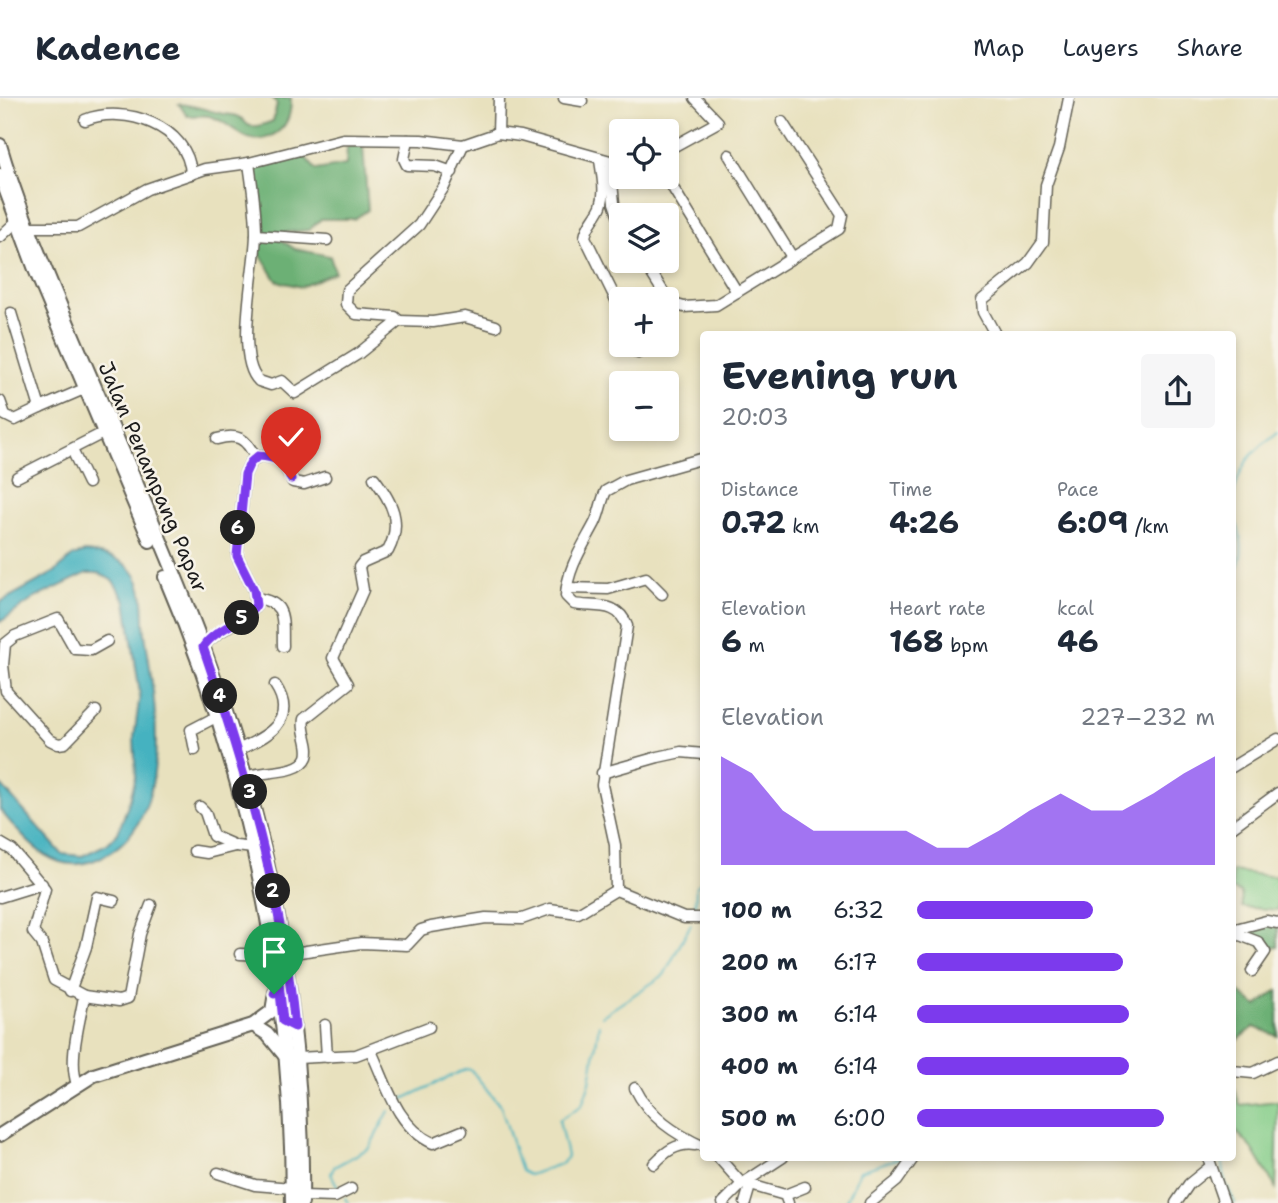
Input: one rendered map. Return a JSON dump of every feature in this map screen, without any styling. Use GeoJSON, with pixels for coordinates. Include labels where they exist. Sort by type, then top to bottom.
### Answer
{"type":"FeatureCollection","features":[{"type":"Feature","properties":{"kind":"main road","name":"Jalan Penampang Papar"},"geometry":{"type":"LineString","coordinates":[[0,145],[22,224],[84,389],[168,583],[216,717],[280,954],[279,983],[289,1024]]}},
{"type":"Feature","properties":{"kind":"main road","name":"Jalan Penampang Papar"},"geometry":{"type":"LineString","coordinates":[[0,175],[203,647],[246,777],[280,954],[289,1024],[297,1197]]}},
{"type":"Feature","properties":{"kind":"main road"},"geometry":{"type":"LineString","coordinates":[[253,1025],[272,1012],[279,983]]}},
{"type":"Feature","properties":{"kind":"main road"},"geometry":{"type":"LineString","coordinates":[[0,1135],[94,1074],[253,1025],[289,1024]]}},
{"type":"Feature","properties":{"kind":"main road"},"geometry":{"type":"LineString","coordinates":[[253,1025],[292,1059]]}},
{"type":"Feature","properties":{"kind":"street"},"geometry":{"type":"LineString","coordinates":[[498,133],[500,98]]}},
{"type":"Feature","properties":{"kind":"street"},"geometry":{"type":"LineString","coordinates":[[564,98],[582,102]]}},
{"type":"Feature","properties":{"kind":"street"},"geometry":{"type":"LineString","coordinates":[[679,143],[718,121],[695,98]]}},
{"type":"Feature","properties":{"kind":"street"},"geometry":{"type":"LineString","coordinates":[[993,331],[983,312],[982,300],[1028,263],[1043,242],[1046,186],[1059,148],[1069,98]]}},
{"type":"Feature","properties":{"kind":"street"},"geometry":{"type":"LineString","coordinates":[[85,120],[108,113],[149,122],[167,132],[183,146],[191,164],[191,174]]}},
{"type":"Feature","properties":{"kind":"street"},"geometry":{"type":"LineString","coordinates":[[651,273],[670,303],[709,307],[837,232],[842,218],[782,122]]}},
{"type":"Feature","properties":{"kind":"street"},"geometry":{"type":"LineString","coordinates":[[0,237],[22,224],[78,227],[130,197],[191,174],[249,163],[343,139],[408,140],[463,145],[498,133],[535,140],[609,161]]}},
{"type":"Feature","properties":{"kind":"street"},"geometry":{"type":"LineString","coordinates":[[408,140],[404,159],[407,165],[435,166],[452,172]]}},
{"type":"Feature","properties":{"kind":"street"},"geometry":{"type":"LineString","coordinates":[[399,321],[395,317],[356,314],[346,304],[347,290],[419,225],[452,172],[463,145]]}},
{"type":"Feature","properties":{"kind":"street"},"geometry":{"type":"LineString","coordinates":[[729,155],[792,257]]}},
{"type":"Feature","properties":{"kind":"street"},"geometry":{"type":"LineString","coordinates":[[249,163],[256,235],[246,323],[251,371],[259,381],[271,385],[282,381],[293,393],[300,392],[358,354],[399,321],[433,322],[465,317],[496,326]]}},
{"type":"Feature","properties":{"kind":"street"},"geometry":{"type":"LineString","coordinates":[[609,171],[600,209],[588,225],[585,237],[610,287]]}},
{"type":"Feature","properties":{"kind":"street"},"geometry":{"type":"LineString","coordinates":[[674,189],[737,292]]}},
{"type":"Feature","properties":{"kind":"street"},"geometry":{"type":"LineString","coordinates":[[256,235],[327,240]]}},
{"type":"Feature","properties":{"kind":"street"},"geometry":{"type":"LineString","coordinates":[[11,313],[40,408]]}},
{"type":"Feature","properties":{"kind":"street"},"geometry":{"type":"LineString","coordinates":[[0,401],[5,415],[15,420],[84,389]]}},
{"type":"Feature","properties":{"kind":"street"},"geometry":{"type":"LineString","coordinates":[[17,477],[103,433]]}},
{"type":"Feature","properties":{"kind":"street"},"geometry":{"type":"LineString","coordinates":[[217,439],[241,438],[248,443],[255,457]]}},
{"type":"Feature","properties":{"kind":"street"},"geometry":{"type":"LineString","coordinates":[[72,450],[88,484]]}},
{"type":"Feature","properties":{"kind":"street"},"geometry":{"type":"LineString","coordinates":[[203,647],[213,633],[251,612],[256,598],[237,556],[245,474],[255,457]]}},
{"type":"Feature","properties":{"kind":"street"},"geometry":{"type":"LineString","coordinates":[[255,457],[284,463],[291,479],[297,483],[325,477]]}},
{"type":"Feature","properties":{"kind":"street"},"geometry":{"type":"LineString","coordinates":[[616,890],[615,845],[604,802],[602,774],[627,626],[621,615],[604,605],[574,604],[566,596],[567,588],[579,550],[597,520],[606,491],[626,480],[700,459]]}},
{"type":"Feature","properties":{"kind":"street"},"geometry":{"type":"LineString","coordinates":[[246,777],[267,770],[290,771],[303,763],[307,753],[302,722],[348,684],[348,679],[336,666],[333,657],[351,624],[363,590],[359,567],[363,562],[388,551],[396,532],[394,510],[374,478]]}},
{"type":"Feature","properties":{"kind":"street"},"geometry":{"type":"LineString","coordinates":[[567,588],[608,589],[646,578],[662,594]]}},
{"type":"Feature","properties":{"kind":"street"},"geometry":{"type":"LineString","coordinates":[[256,598],[270,600],[279,607],[282,613],[283,646]]}},
{"type":"Feature","properties":{"kind":"street"},"geometry":{"type":"LineString","coordinates":[[96,711],[65,743],[55,743],[6,691],[2,666],[8,641],[58,619],[75,649],[92,650],[107,641]]}},
{"type":"Feature","properties":{"kind":"street"},"geometry":{"type":"LineString","coordinates":[[238,750],[269,734],[279,721],[282,699],[275,685]]}},
{"type":"Feature","properties":{"kind":"street"},"geometry":{"type":"LineString","coordinates":[[195,750],[191,730],[216,717]]}},
{"type":"Feature","properties":{"kind":"street"},"geometry":{"type":"LineString","coordinates":[[1236,765],[1278,739]]}},
{"type":"Feature","properties":{"kind":"street"},"geometry":{"type":"LineString","coordinates":[[602,774],[681,752],[700,754]]}},
{"type":"Feature","properties":{"kind":"street"},"geometry":{"type":"LineString","coordinates":[[1236,824],[1278,793]]}},
{"type":"Feature","properties":{"kind":"street"},"geometry":{"type":"LineString","coordinates":[[200,807],[206,815],[213,836],[236,846],[253,848]]}},
{"type":"Feature","properties":{"kind":"street"},"geometry":{"type":"LineString","coordinates":[[0,844],[12,850],[45,889],[33,932],[42,943],[54,980],[70,991],[83,996],[119,1001],[128,998],[140,934],[151,905]]}},
{"type":"Feature","properties":{"kind":"street"},"geometry":{"type":"LineString","coordinates":[[194,851],[207,853],[236,846]]}},
{"type":"Feature","properties":{"kind":"street"},"geometry":{"type":"LineString","coordinates":[[0,897],[42,884]]}},
{"type":"Feature","properties":{"kind":"street"},"geometry":{"type":"LineString","coordinates":[[616,890],[684,918],[700,919]]}},
{"type":"Feature","properties":{"kind":"street"},"geometry":{"type":"LineString","coordinates":[[240,954],[280,954],[360,943],[407,946],[421,930],[430,927],[486,918],[522,919],[550,909],[578,913],[616,890]]}},
{"type":"Feature","properties":{"kind":"street"},"geometry":{"type":"LineString","coordinates":[[70,991],[86,947],[97,897],[114,901]]}},
{"type":"Feature","properties":{"kind":"street"},"geometry":{"type":"LineString","coordinates":[[1236,930],[1266,921],[1278,923]]}},
{"type":"Feature","properties":{"kind":"street"},"geometry":{"type":"LineString","coordinates":[[1236,933],[1258,942],[1265,952],[1252,971]]}},
{"type":"Feature","properties":{"kind":"street"},"geometry":{"type":"LineString","coordinates":[[77,1084],[77,1032],[83,996]]}},
{"type":"Feature","properties":{"kind":"street"},"geometry":{"type":"LineString","coordinates":[[325,1025],[327,1057]]}},
{"type":"Feature","properties":{"kind":"street"},"geometry":{"type":"LineString","coordinates":[[292,1059],[341,1058],[371,1051],[429,1027]]}},
{"type":"Feature","properties":{"kind":"street"},"geometry":{"type":"LineString","coordinates":[[371,1051],[405,1123],[416,1135],[433,1143],[462,1130]]}},
{"type":"Feature","properties":{"kind":"street"},"geometry":{"type":"LineString","coordinates":[[1236,1071],[1252,1073],[1278,1061]]}},
{"type":"Feature","properties":{"kind":"street"},"geometry":{"type":"LineString","coordinates":[[635,1088],[650,1113],[685,1138],[700,1145]]}},
{"type":"Feature","properties":{"kind":"street"},"geometry":{"type":"LineString","coordinates":[[654,1164],[664,1153],[682,1144],[700,1146]]}},
{"type":"Feature","properties":{"kind":"street"},"geometry":{"type":"LineString","coordinates":[[722,1161],[746,1184],[764,1187],[786,1199],[805,1186]]}},
{"type":"Feature","properties":{"kind":"street"},"geometry":{"type":"LineString","coordinates":[[723,1203],[778,1161]]}},
{"type":"Feature","properties":{"kind":"street"},"geometry":{"type":"LineString","coordinates":[[870,1203],[891,1188],[911,1161]]}},
{"type":"Feature","properties":{"kind":"street"},"geometry":{"type":"LineString","coordinates":[[1176,1203],[1209,1162],[1224,1203]]}},
{"type":"Feature","properties":{"kind":"street"},"geometry":{"type":"LineString","coordinates":[[218,1173],[297,1197],[335,1197],[351,1189]]}},
{"type":"Feature","properties":{"kind":"street"},"geometry":{"type":"LineString","coordinates":[[745,1203],[746,1184]]}},
{"type":"Feature","properties":{"kind":"green space"},"geometry":{"type":"Polygon","coordinates":[[[272,98],[291,98],[289,117],[278,132],[257,140],[241,134],[218,119],[209,116],[187,116],[179,104],[238,116],[250,126],[255,126],[273,121],[277,104],[272,98]]]}},
{"type":"Feature","properties":{"kind":"green space"},"geometry":{"type":"Polygon","coordinates":[[[347,146],[363,146],[368,210],[354,219],[321,219],[309,230],[279,233],[280,239],[295,249],[330,256],[335,272],[301,287],[277,281],[258,251],[264,230],[254,163],[303,154],[316,170],[346,165],[347,146]]]}},
{"type":"Feature","properties":{"kind":"green space"},"geometry":{"type":"Polygon","coordinates":[[[1236,872],[1276,877],[1278,874],[1278,910],[1242,907],[1241,893],[1236,891],[1236,872]]]}},
{"type":"Feature","properties":{"kind":"green space"},"geometry":{"type":"Polygon","coordinates":[[[1271,924],[1278,929],[1278,947],[1266,948],[1240,931],[1271,924]]]}},
{"type":"Feature","properties":{"kind":"green space"},"geometry":{"type":"Polygon","coordinates":[[[1278,990],[1278,1036],[1254,1027],[1236,1042],[1236,992],[1257,1006],[1278,990]]]}},
{"type":"Feature","properties":{"kind":"green space"},"geometry":{"type":"Polygon","coordinates":[[[1236,1094],[1240,1105],[1278,1101],[1276,1188],[1252,1148],[1236,1131],[1236,1094]]]}},
{"type":"Feature","properties":{"kind":"water"},"geometry":{"type":"Polygon","coordinates":[[[85,552],[105,555],[123,563],[133,572],[140,586],[156,727],[150,792],[140,820],[122,844],[95,860],[80,864],[53,859],[19,832],[0,810],[0,784],[62,854],[82,856],[107,844],[118,833],[136,776],[134,738],[140,694],[126,601],[113,581],[99,573],[87,573],[35,598],[0,622],[0,602],[55,572],[73,556],[85,552]]]}},
{"type":"Feature","properties":{"kind":"waterway"},"geometry":{"type":"LineString","coordinates":[[1236,488],[1246,462],[1278,432]]}},
{"type":"Feature","properties":{"kind":"waterway"},"geometry":{"type":"LineString","coordinates":[[1236,524],[1241,545],[1240,561],[1236,570]]}},
{"type":"Feature","properties":{"kind":"waterway"},"geometry":{"type":"LineString","coordinates":[[695,914],[696,887],[700,884]]}},
{"type":"Feature","properties":{"kind":"waterway"},"geometry":{"type":"LineString","coordinates":[[602,1016],[664,975],[691,924]]}},
{"type":"Feature","properties":{"kind":"waterway"},"geometry":{"type":"LineString","coordinates":[[399,1101],[466,1069],[471,1070],[501,1107],[521,1171],[529,1175],[563,1163],[567,1156],[559,1120],[582,1105],[590,1082],[599,1025]]}},
{"type":"Feature","properties":{"kind":"waterway"},"geometry":{"type":"LineString","coordinates":[[339,1189],[331,1174],[334,1167],[369,1148],[389,1111]]}},
{"type":"Feature","properties":{"kind":"waterway"},"geometry":{"type":"LineString","coordinates":[[845,1203],[860,1171],[890,1161]]}},
{"type":"Feature","properties":{"kind":"waterway"},"geometry":{"type":"LineString","coordinates":[[1222,1161],[1225,1182],[1235,1203]]}},
{"type":"Feature","properties":{"kind":"waterway"},"geometry":{"type":"LineString","coordinates":[[345,1198],[348,1203]]}},
{"type":"Feature","properties":{"kind":"route"},"geometry":{"type":"LineString","coordinates":[[274,994],[279,983],[283,1021],[290,1022],[295,1027],[286,954],[264,850],[246,777],[203,647],[213,633],[246,616],[256,605],[254,590],[237,556],[245,474],[250,463],[258,456],[276,459],[286,465],[291,479]]}}]}
